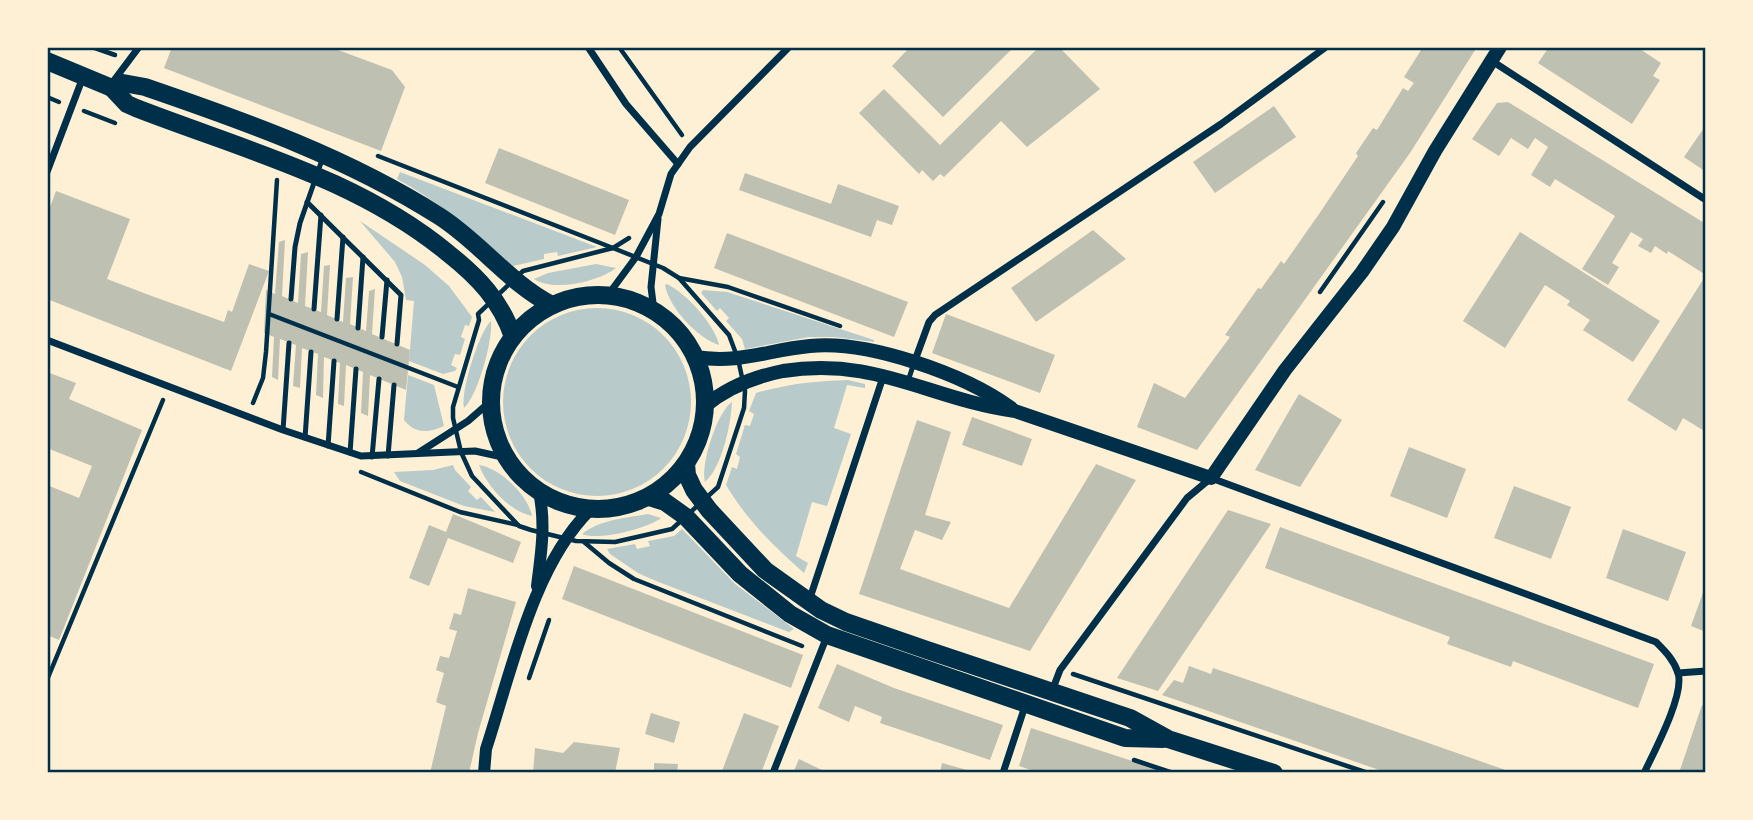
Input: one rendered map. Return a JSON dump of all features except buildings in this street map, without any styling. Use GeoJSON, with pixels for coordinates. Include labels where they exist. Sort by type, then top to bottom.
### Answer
{"type":"FeatureCollection","features":[{"type":"Feature","properties":{"kind":"main road"},"geometry":{"type":"LineString","coordinates":[[705,406],[721,392],[773,373],[819,367],[846,368],[908,381],[984,406],[1015,411],[1211,478],[1286,370],[1362,272],[1393,227],[1435,152],[1500,47]]}},
{"type":"Feature","properties":{"kind":"main road"},"geometry":{"type":"LineString","coordinates":[[47,61],[111,87],[127,104],[136,108],[316,176],[371,201],[425,233],[461,263],[495,298],[513,337]]}},
{"type":"Feature","properties":{"kind":"main road"},"geometry":{"type":"LineString","coordinates":[[111,87],[123,83],[145,87],[324,154],[382,182],[443,218],[530,293],[552,305]]}},
{"type":"Feature","properties":{"kind":"main road"},"geometry":{"type":"LineString","coordinates":[[608,295],[628,299],[654,311],[674,326],[692,350],[703,378],[704,423],[686,464],[669,482],[649,497],[628,505],[591,509],[559,502],[539,492],[519,475],[507,458],[494,429],[492,386],[497,365],[513,337],[536,314],[552,305],[580,296],[608,295]]}},
{"type":"Feature","properties":{"kind":"main road"},"geometry":{"type":"LineString","coordinates":[[694,357],[738,359],[797,347],[834,344],[854,346],[914,363],[991,394],[1015,411]]}},
{"type":"Feature","properties":{"kind":"main road"},"geometry":{"type":"LineString","coordinates":[[686,464],[687,475],[702,501],[765,569],[809,602],[846,622],[1130,718],[1168,739],[1274,773]]}},
{"type":"Feature","properties":{"kind":"main road"},"geometry":{"type":"LineString","coordinates":[[649,497],[664,502],[686,517],[740,574],[790,614],[827,635],[1025,705],[1125,737],[1168,739]]}},
{"type":"Feature","properties":{"kind":"street"},"geometry":{"type":"LineString","coordinates":[[111,87],[139,47]]}},
{"type":"Feature","properties":{"kind":"street"},"geometry":{"type":"LineString","coordinates":[[588,47],[626,104],[678,164]]}},
{"type":"Feature","properties":{"kind":"street"},"geometry":{"type":"LineString","coordinates":[[654,311],[651,287],[659,214],[671,174],[690,147],[789,47]]}},
{"type":"Feature","properties":{"kind":"street"},"geometry":{"type":"LineString","coordinates":[[914,363],[929,322],[935,315],[1221,124],[1326,47]]}},
{"type":"Feature","properties":{"kind":"street"},"geometry":{"type":"LineString","coordinates":[[1492,60],[1706,200]]}},
{"type":"Feature","properties":{"kind":"street"},"geometry":{"type":"LineString","coordinates":[[47,172],[83,76]]}},
{"type":"Feature","properties":{"kind":"street"},"geometry":{"type":"LineString","coordinates":[[608,295],[636,257],[659,214]]}},
{"type":"Feature","properties":{"kind":"street"},"geometry":{"type":"LineString","coordinates":[[47,340],[350,453],[372,457],[475,451],[507,458]]}},
{"type":"Feature","properties":{"kind":"street"},"geometry":{"type":"LineString","coordinates":[[809,602],[884,375]]}},
{"type":"Feature","properties":{"kind":"street"},"geometry":{"type":"LineString","coordinates":[[417,453],[455,429],[491,401]]}},
{"type":"Feature","properties":{"kind":"street"},"geometry":{"type":"LineString","coordinates":[[1052,691],[1060,670],[1187,498],[1211,478],[1656,642],[1672,659],[1680,682],[1671,713],[1644,773]]}},
{"type":"Feature","properties":{"kind":"street"},"geometry":{"type":"LineString","coordinates":[[484,773],[486,749],[536,593],[543,533],[543,510],[539,492]]}},
{"type":"Feature","properties":{"kind":"street"},"geometry":{"type":"LineString","coordinates":[[536,593],[570,540],[574,525],[591,509]]}},
{"type":"Feature","properties":{"kind":"street"},"geometry":{"type":"LineString","coordinates":[[773,773],[827,635]]}},
{"type":"Feature","properties":{"kind":"street"},"geometry":{"type":"LineString","coordinates":[[1678,673],[1706,671]]}},
{"type":"Feature","properties":{"kind":"street"},"geometry":{"type":"LineString","coordinates":[[1003,773],[1025,705]]}},
{"type":"Feature","properties":{"kind":"lane"},"geometry":{"type":"LineString","coordinates":[[291,299],[295,247],[324,154]]}},
{"type":"Feature","properties":{"kind":"lane"},"geometry":{"type":"LineString","coordinates":[[307,202],[401,295],[397,344]]}},
{"type":"Feature","properties":{"kind":"lane"},"geometry":{"type":"LineString","coordinates":[[314,309],[321,215]]}},
{"type":"Feature","properties":{"kind":"lane"},"geometry":{"type":"LineString","coordinates":[[337,319],[343,237]]}},
{"type":"Feature","properties":{"kind":"lane"},"geometry":{"type":"LineString","coordinates":[[358,328],[363,257]]}},
{"type":"Feature","properties":{"kind":"lane"},"geometry":{"type":"LineString","coordinates":[[382,337],[387,280]]}},
{"type":"Feature","properties":{"kind":"lane"},"geometry":{"type":"LineString","coordinates":[[283,430],[289,343]]}},
{"type":"Feature","properties":{"kind":"lane"},"geometry":{"type":"LineString","coordinates":[[305,438],[311,352]]}},
{"type":"Feature","properties":{"kind":"lane"},"geometry":{"type":"LineString","coordinates":[[328,446],[334,361]]}},
{"type":"Feature","properties":{"kind":"lane"},"geometry":{"type":"LineString","coordinates":[[908,381],[914,363]]}},
{"type":"Feature","properties":{"kind":"lane"},"geometry":{"type":"LineString","coordinates":[[350,453],[356,369]]}},
{"type":"Feature","properties":{"kind":"lane"},"geometry":{"type":"LineString","coordinates":[[372,457],[379,379]]}},
{"type":"Feature","properties":{"kind":"lane"},"geometry":{"type":"LineString","coordinates":[[388,456],[394,384]]}},
{"type":"Feature","properties":{"kind":"path"},"geometry":{"type":"LineString","coordinates":[[92,47],[129,60]]}},
{"type":"Feature","properties":{"kind":"path"},"geometry":{"type":"LineString","coordinates":[[619,47],[690,147]]}},
{"type":"Feature","properties":{"kind":"path"},"geometry":{"type":"LineString","coordinates":[[369,152],[654,264],[679,278],[728,287],[841,327]]}},
{"type":"Feature","properties":{"kind":"path"},"geometry":{"type":"LineString","coordinates":[[247,416],[263,378],[276,176]]}},
{"type":"Feature","properties":{"kind":"path"},"geometry":{"type":"LineString","coordinates":[[277,183],[310,194]]}},
{"type":"Feature","properties":{"kind":"path"},"geometry":{"type":"LineString","coordinates":[[1315,298],[1390,193]]}},
{"type":"Feature","properties":{"kind":"path"},"geometry":{"type":"LineString","coordinates":[[478,314],[523,271],[613,248],[636,232]]}},
{"type":"Feature","properties":{"kind":"path"},"geometry":{"type":"LineString","coordinates":[[471,306],[478,314],[479,320],[453,407],[461,452],[472,476],[519,526],[570,540],[614,542],[672,529],[718,487],[744,408],[745,391],[729,335],[679,278]]}},
{"type":"Feature","properties":{"kind":"path"},"geometry":{"type":"LineString","coordinates":[[269,314],[457,387]]}},
{"type":"Feature","properties":{"kind":"path"},"geometry":{"type":"LineString","coordinates":[[47,680],[164,400],[151,395]]}},
{"type":"Feature","properties":{"kind":"path"},"geometry":{"type":"LineString","coordinates":[[718,487],[723,496]]}},
{"type":"Feature","properties":{"kind":"path"},"geometry":{"type":"LineString","coordinates":[[570,540],[572,553]]}},
{"type":"Feature","properties":{"kind":"path"},"geometry":{"type":"LineString","coordinates":[[526,685],[551,612]]}},
{"type":"Feature","properties":{"kind":"path"},"geometry":{"type":"LineString","coordinates":[[1060,670],[1368,773]]}},
{"type":"Feature","properties":{"kind":"shaded area"},"geometry":{"type":"Polygon","coordinates":[[[400,172],[597,247],[558,256],[557,252],[544,254],[544,259],[513,266],[443,208],[397,179],[400,172]]]}},
{"type":"Feature","properties":{"kind":"shaded area"},"geometry":{"type":"Polygon","coordinates":[[[360,221],[425,265],[449,286],[472,317],[469,326],[465,325],[461,337],[465,339],[460,355],[455,354],[451,365],[457,368],[455,371],[443,374],[409,361],[414,301],[406,300],[402,277],[395,262],[360,221]]]}},
{"type":"Feature","properties":{"kind":"shaded area"},"geometry":{"type":"Polygon","coordinates":[[[596,264],[616,268],[575,284],[552,285],[534,279],[548,273],[596,264]]]}},
{"type":"Feature","properties":{"kind":"shaded area"},"geometry":{"type":"Polygon","coordinates":[[[667,284],[699,310],[712,328],[719,345],[702,336],[685,321],[667,293],[667,284]]]}},
{"type":"Feature","properties":{"kind":"shaded area"},"geometry":{"type":"Polygon","coordinates":[[[703,290],[727,292],[874,342],[809,337],[745,349],[742,339],[726,321],[729,318],[720,308],[717,311],[701,293],[703,290]]]}},
{"type":"Feature","properties":{"kind":"shaded area"},"geometry":{"type":"Polygon","coordinates":[[[597,308],[615,309],[633,315],[664,335],[684,366],[690,384],[690,420],[684,438],[664,469],[633,489],[615,495],[597,496],[579,495],[561,489],[530,469],[510,438],[504,420],[503,402],[504,384],[510,366],[530,335],[561,315],[579,309],[597,308]]]}},
{"type":"Feature","properties":{"kind":"shaded area"},"geometry":{"type":"Polygon","coordinates":[[[491,321],[484,367],[464,408],[471,363],[481,337],[491,321]]]}},
{"type":"Feature","properties":{"kind":"shaded area"},"geometry":{"type":"Polygon","coordinates":[[[408,375],[434,385],[444,426],[422,431],[408,425],[404,420],[408,375]]]}},
{"type":"Feature","properties":{"kind":"shaded area"},"geometry":{"type":"Polygon","coordinates":[[[848,380],[865,384],[865,388],[847,385],[834,428],[851,434],[827,506],[812,502],[796,556],[808,563],[804,573],[761,532],[726,485],[732,467],[737,469],[740,457],[736,454],[745,425],[750,426],[754,414],[749,411],[756,393],[779,387],[848,380]]]}},
{"type":"Feature","properties":{"kind":"shaded area"},"geometry":{"type":"Polygon","coordinates":[[[732,402],[728,433],[721,456],[705,482],[705,464],[711,439],[721,416],[732,402]]]}},
{"type":"Feature","properties":{"kind":"shaded area"},"geometry":{"type":"Polygon","coordinates":[[[453,465],[471,487],[468,491],[477,500],[481,497],[495,512],[464,506],[400,481],[394,472],[433,470],[453,465]]]}},
{"type":"Feature","properties":{"kind":"shaded area"},"geometry":{"type":"Polygon","coordinates":[[[479,465],[496,471],[512,484],[525,500],[532,516],[507,503],[487,481],[479,465]]]}},
{"type":"Feature","properties":{"kind":"shaded area"},"geometry":{"type":"Polygon","coordinates":[[[648,514],[661,518],[622,533],[599,536],[582,534],[605,522],[648,514]]]}},
{"type":"Feature","properties":{"kind":"shaded area"},"geometry":{"type":"Polygon","coordinates":[[[682,529],[735,584],[794,629],[789,632],[656,581],[638,573],[610,554],[607,549],[635,544],[637,549],[650,546],[648,541],[674,536],[682,529]]]}}]}
